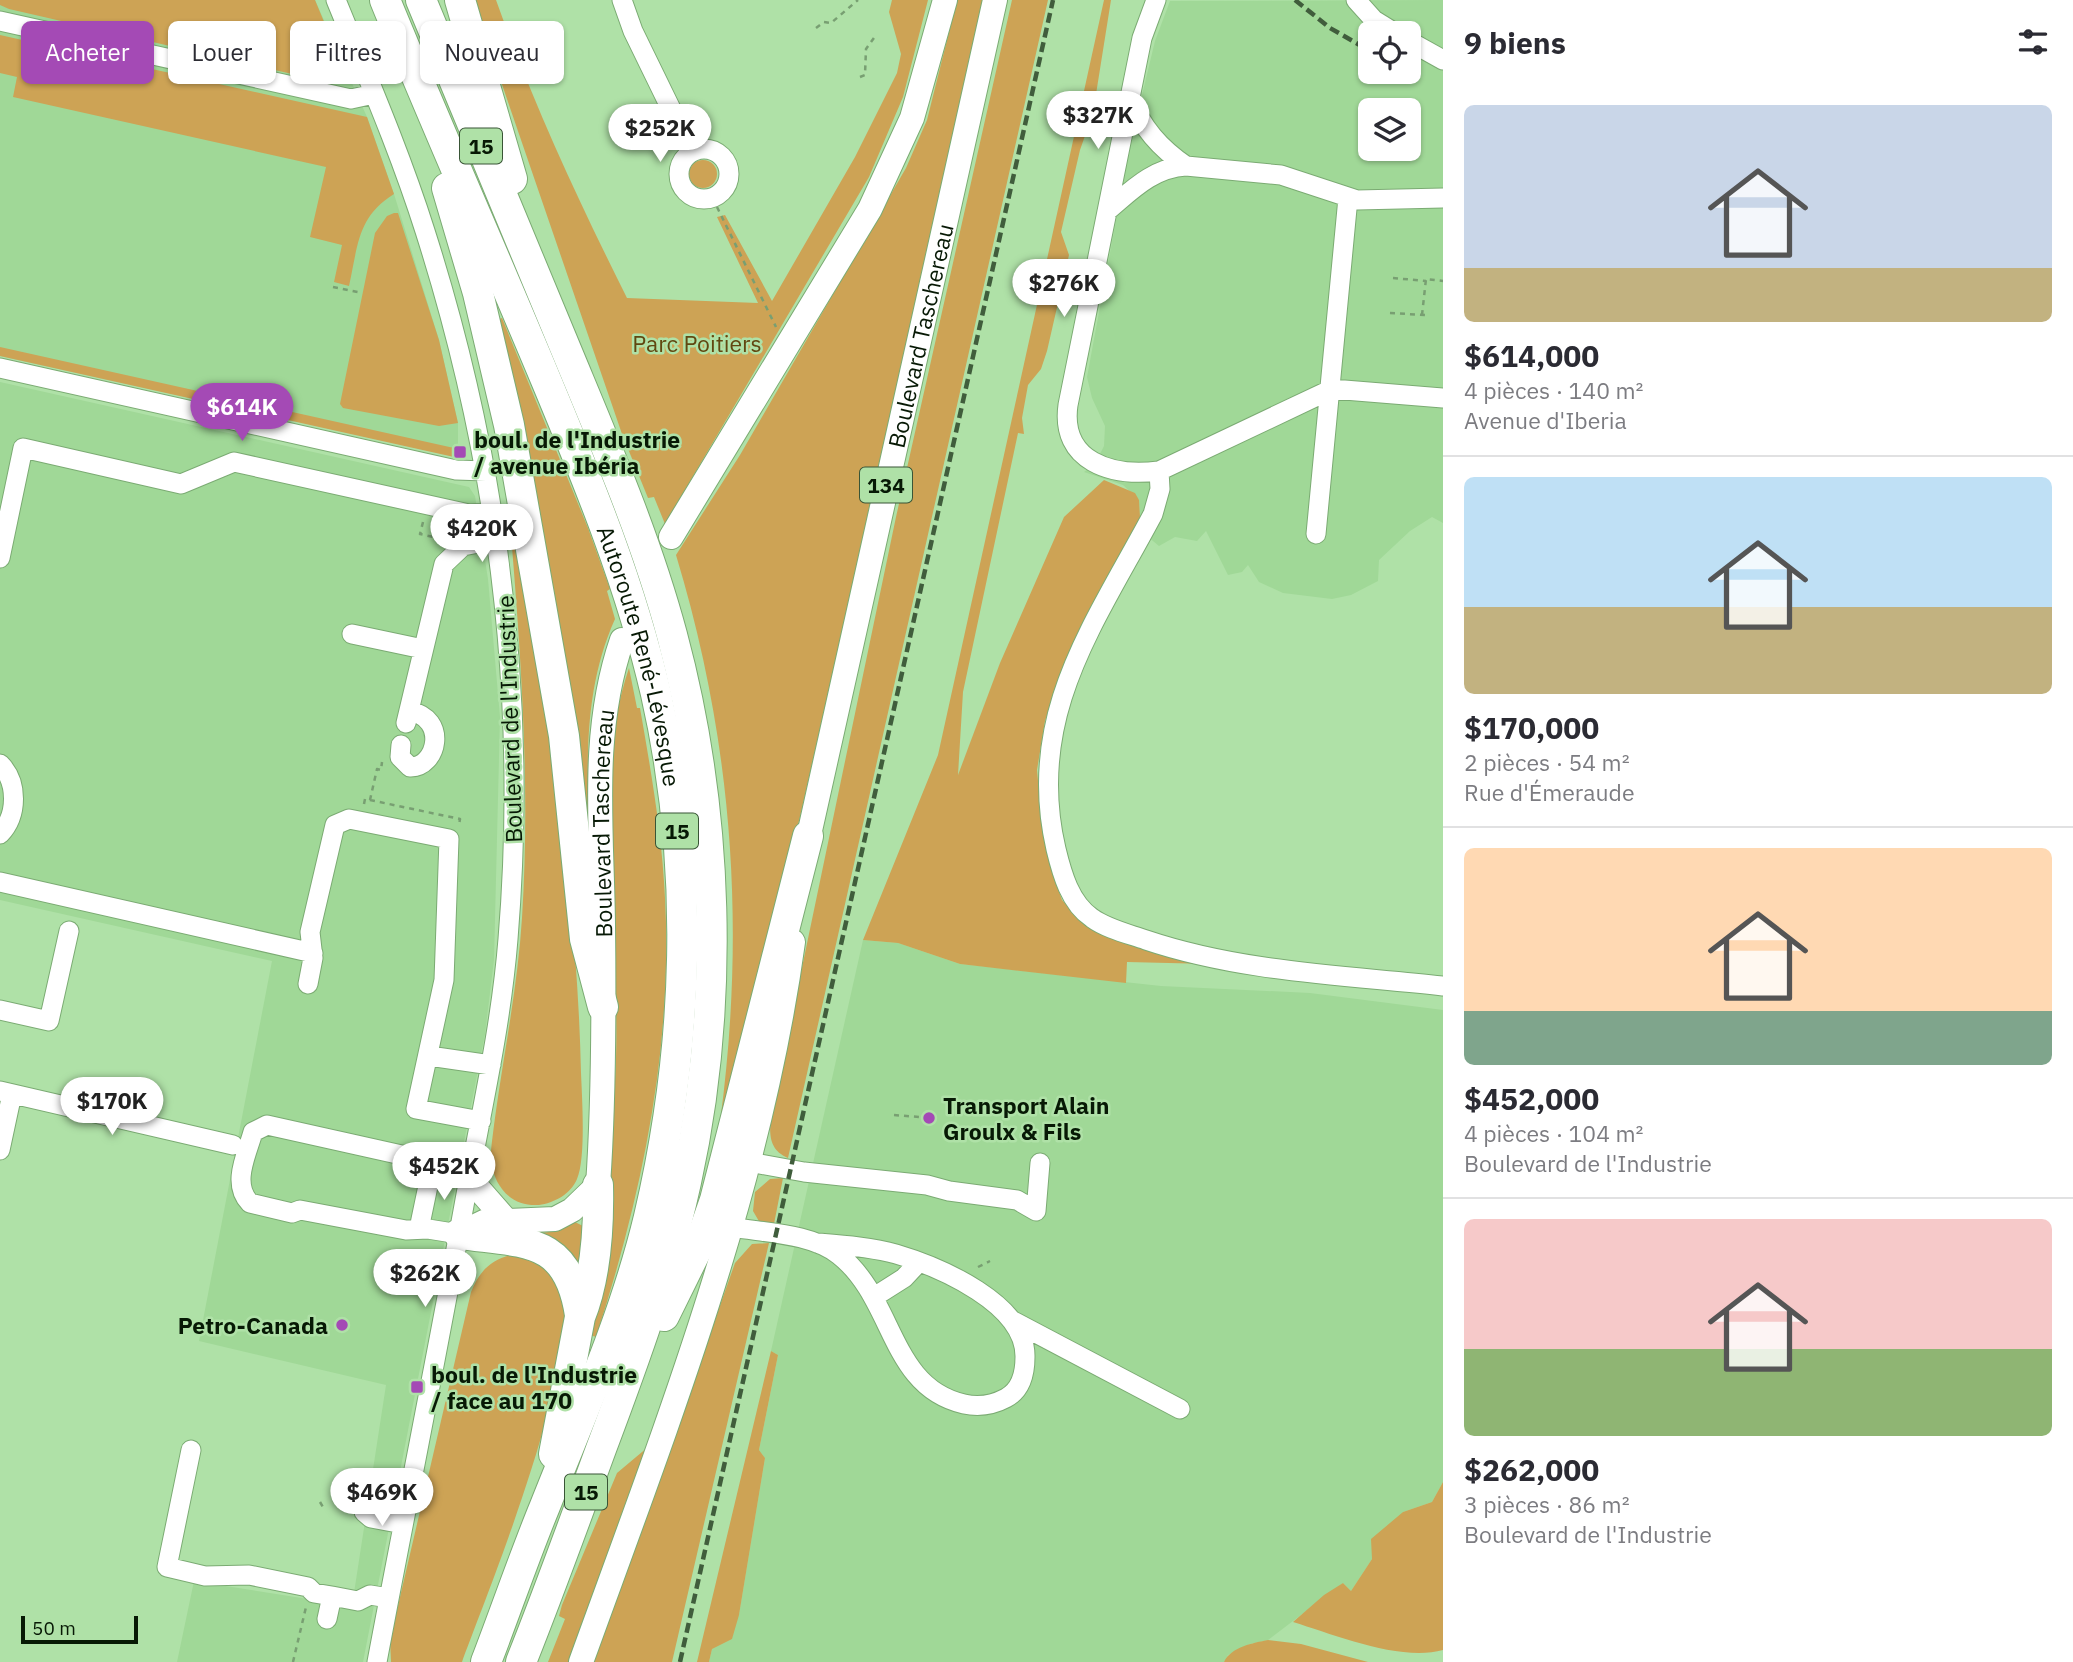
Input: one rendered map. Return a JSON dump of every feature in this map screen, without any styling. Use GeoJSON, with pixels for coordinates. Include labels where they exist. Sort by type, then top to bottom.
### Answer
{"type":"FeatureCollection","features":[{"type":"Feature","properties":{"kind":"highway","name":"Autoroute René-Lévesque"},"geometry":{"type":"LineString","coordinates":[[384,0],[590,485],[621,568],[657,697],[676,821],[682,910],[681,992],[674,1079],[659,1170],[642,1242],[617,1326],[486,1662]]}},
{"type":"Feature","properties":{"kind":"highway","name":"Autoroute René-Lévesque"},"geometry":{"type":"LineString","coordinates":[[421,0],[621,484],[657,584],[692,725],[707,843],[711,970],[694,1136],[664,1269],[616,1410],[523,1662]]}},
{"type":"Feature","properties":{"kind":"highway"},"geometry":{"type":"LineString","coordinates":[[460,0],[542,291]]}},
{"type":"Feature","properties":{"kind":"highway"},"geometry":{"type":"LineString","coordinates":[[407,53],[478,293],[509,425],[564,736],[585,939],[603,1007]]}},
{"type":"Feature","properties":{"kind":"highway"},"geometry":{"type":"LineString","coordinates":[[616,1410],[683,1280],[708,1223],[740,1111],[807,836]]}},
{"type":"Feature","properties":{"kind":"highway"},"geometry":{"type":"LineString","coordinates":[[545,1506],[580,1317],[588,1297],[599,1215],[598,1185]]}},
{"type":"Feature","properties":{"kind":"highway"},"geometry":{"type":"LineString","coordinates":[[459,1234],[528,1244],[550,1253],[571,1278],[580,1317]]}},
{"type":"Feature","properties":{"kind":"main road"},"geometry":{"type":"LineString","coordinates":[[671,537],[870,209],[912,118],[945,0]]}},
{"type":"Feature","properties":{"kind":"main road","name":"Boulevard Taschereau"},"geometry":{"type":"LineString","coordinates":[[581,1662],[712,1292],[749,1161],[790,964],[807,836],[995,0]]}},
{"type":"Feature","properties":{"kind":"main road","name":"Boulevard Taschereau"},"geometry":{"type":"LineString","coordinates":[[598,1185],[603,1007],[599,758],[606,701],[622,640]]}},
{"type":"Feature","properties":{"kind":"main road"},"geometry":{"type":"LineString","coordinates":[[469,1178],[505,1219]]}},
{"type":"Feature","properties":{"kind":"main road"},"geometry":{"type":"LineString","coordinates":[[459,1234],[484,1222],[505,1219],[538,1222],[555,1219],[572,1210],[598,1185]]}},
{"type":"Feature","properties":{"kind":"street","name":"Boulevard de l'Industrie"},"geometry":{"type":"LineString","coordinates":[[336,0],[374,94],[438,272],[462,359],[499,539],[510,653],[515,795],[508,941],[491,1065],[377,1662]]}},
{"type":"Feature","properties":{"kind":"street"},"geometry":{"type":"LineString","coordinates":[[622,0],[633,31],[692,152]]}},
{"type":"Feature","properties":{"kind":"street"},"geometry":{"type":"LineString","coordinates":[[1156,0],[1146,23],[1068,405],[1067,430],[1078,449],[1095,464],[1124,472],[1159,471],[1332,389],[1443,398]]}},
{"type":"Feature","properties":{"kind":"street"},"geometry":{"type":"LineString","coordinates":[[1356,0],[1376,21]]}},
{"type":"Feature","properties":{"kind":"street"},"geometry":{"type":"LineString","coordinates":[[0,21],[351,99],[374,94]]}},
{"type":"Feature","properties":{"kind":"street"},"geometry":{"type":"LineString","coordinates":[[1421,48],[1443,61]]}},
{"type":"Feature","properties":{"kind":"street"},"geometry":{"type":"LineString","coordinates":[[1130,98],[1145,128],[1165,151],[1186,166]]}},
{"type":"Feature","properties":{"kind":"street"},"geometry":{"type":"LineString","coordinates":[[1107,211],[1152,174],[1164,169],[1186,166],[1281,175],[1348,198],[1375,202],[1420,197],[1443,198]]}},
{"type":"Feature","properties":{"kind":"street"},"geometry":{"type":"LineString","coordinates":[[1316,534],[1332,389],[1348,198]]}},
{"type":"Feature","properties":{"kind":"street"},"geometry":{"type":"LineString","coordinates":[[0,368],[456,470],[486,471]]}},
{"type":"Feature","properties":{"kind":"street"},"geometry":{"type":"LineString","coordinates":[[0,558],[23,448],[181,484],[234,462],[473,515],[494,513]]}},
{"type":"Feature","properties":{"kind":"street"},"geometry":{"type":"LineString","coordinates":[[1159,471],[1160,489],[1153,514],[1069,675],[1051,737],[1048,799],[1052,832],[1067,884],[1086,912],[1099,922],[1200,957],[1443,986]]}},
{"type":"Feature","properties":{"kind":"street"},"geometry":{"type":"LineString","coordinates":[[401,745],[400,757],[410,767],[421,766],[429,758],[435,733],[433,723],[424,715],[407,717],[444,564],[463,546],[499,539]]}},
{"type":"Feature","properties":{"kind":"street"},"geometry":{"type":"LineString","coordinates":[[352,634],[423,649]]}},
{"type":"Feature","properties":{"kind":"street"},"geometry":{"type":"LineString","coordinates":[[0,764],[9,773],[14,788],[8,821],[0,834]]}},
{"type":"Feature","properties":{"kind":"street"},"geometry":{"type":"LineString","coordinates":[[308,984],[313,953],[310,932],[335,825],[349,819],[449,839],[444,980],[416,1109],[481,1121]]}},
{"type":"Feature","properties":{"kind":"street"},"geometry":{"type":"LineString","coordinates":[[0,882],[313,953]]}},
{"type":"Feature","properties":{"kind":"street"},"geometry":{"type":"LineString","coordinates":[[0,1010],[49,1021],[69,931]]}},
{"type":"Feature","properties":{"kind":"street"},"geometry":{"type":"LineString","coordinates":[[429,1056],[491,1065]]}},
{"type":"Feature","properties":{"kind":"street"},"geometry":{"type":"LineString","coordinates":[[0,1150],[6,1093],[233,1145]]}},
{"type":"Feature","properties":{"kind":"street"},"geometry":{"type":"LineString","coordinates":[[419,1230],[433,1162],[268,1125],[253,1132],[240,1178],[241,1188],[250,1203],[292,1213],[300,1210],[406,1230],[459,1234]]}},
{"type":"Feature","properties":{"kind":"street"},"geometry":{"type":"LineString","coordinates":[[749,1161],[804,1172],[927,1185],[949,1191],[1017,1200],[1036,1211],[1040,1163]]}},
{"type":"Feature","properties":{"kind":"street"},"geometry":{"type":"LineString","coordinates":[[731,1227],[885,1252],[918,1263],[982,1295],[1015,1322],[1180,1409]]}},
{"type":"Feature","properties":{"kind":"street"},"geometry":{"type":"LineString","coordinates":[[817,1243],[828,1247],[852,1266],[874,1297],[911,1370],[925,1387],[935,1394],[971,1405],[991,1404],[1007,1398],[1021,1383],[1025,1344],[1015,1322]]}},
{"type":"Feature","properties":{"kind":"street"},"geometry":{"type":"LineString","coordinates":[[874,1297],[904,1278],[918,1263]]}},
{"type":"Feature","properties":{"kind":"street"},"geometry":{"type":"LineString","coordinates":[[191,1450],[167,1567],[205,1576],[249,1575],[308,1587],[314,1593],[358,1601],[370,1595],[389,1598]]}},
{"type":"Feature","properties":{"kind":"street"},"geometry":{"type":"LineString","coordinates":[[363,1512],[371,1518],[403,1524]]}},
{"type":"Feature","properties":{"kind":"street"},"geometry":{"type":"LineString","coordinates":[[327,1619],[332,1596]]}},
{"type":"Feature","properties":{"kind":"path"},"geometry":{"type":"LineString","coordinates":[[816,28],[824,22],[831,23],[858,0]]}},
{"type":"Feature","properties":{"kind":"path"},"geometry":{"type":"LineString","coordinates":[[860,78],[865,75],[866,49],[876,35]]}},
{"type":"Feature","properties":{"kind":"path"},"geometry":{"type":"LineString","coordinates":[[717,207],[780,334]]}},
{"type":"Feature","properties":{"kind":"path"},"geometry":{"type":"LineString","coordinates":[[1393,278],[1443,281]]}},
{"type":"Feature","properties":{"kind":"path"},"geometry":{"type":"LineString","coordinates":[[1390,313],[1423,315],[1426,281]]}},
{"type":"Feature","properties":{"kind":"path"},"geometry":{"type":"LineString","coordinates":[[333,287],[358,292]]}},
{"type":"Feature","properties":{"kind":"path"},"geometry":{"type":"LineString","coordinates":[[424,514],[420,534],[444,538],[450,544]]}},
{"type":"Feature","properties":{"kind":"path"},"geometry":{"type":"LineString","coordinates":[[370,800],[377,769],[381,769],[383,760]]}},
{"type":"Feature","properties":{"kind":"path"},"geometry":{"type":"LineString","coordinates":[[363,810],[365,799],[460,819]]}},
{"type":"Feature","properties":{"kind":"path"},"geometry":{"type":"LineString","coordinates":[[894,1115],[920,1117]]}},
{"type":"Feature","properties":{"kind":"path"},"geometry":{"type":"LineString","coordinates":[[978,1267],[990,1261]]}},
{"type":"Feature","properties":{"kind":"path"},"geometry":{"type":"LineString","coordinates":[[320,1502],[323,1507]]}},
{"type":"Feature","properties":{"kind":"path"},"geometry":{"type":"LineString","coordinates":[[293,1662],[305,1610]]}},
{"type":"Feature","properties":{"kind":"shaded area"},"geometry":{"type":"Polygon","coordinates":[[[0,0],[315,0],[324,21],[290,21],[290,84],[352,84],[394,194],[439,340],[458,423],[458,457],[0,356],[0,0]]]}},
{"type":"Feature","properties":{"kind":"shaded area"},"geometry":{"type":"Polygon","coordinates":[[[1443,0],[1443,523],[1432,517],[1410,531],[1379,560],[1378,581],[1351,595],[1332,599],[1283,593],[1259,582],[1248,565],[1242,572],[1228,575],[1206,531],[1197,541],[1175,537],[1159,546],[1135,526],[1140,517],[1139,500],[1123,485],[1084,472],[1095,464],[1104,446],[1105,426],[1092,398],[1087,377],[1130,145],[1155,41],[1170,1],[1443,0]]]}},
{"type":"Feature","properties":{"kind":"shaded area"},"geometry":{"type":"Polygon","coordinates":[[[0,382],[469,487],[475,496],[488,579],[500,717],[494,960],[485,1034],[363,1662],[177,1662],[194,1581],[352,1606],[386,1385],[199,1341],[272,961],[0,900],[0,382]]]}},
{"type":"Feature","properties":{"kind":"shaded area"},"geometry":{"type":"Polygon","coordinates":[[[863,940],[898,943],[960,964],[1161,986],[1310,993],[1443,1010],[1443,1482],[1432,1502],[1403,1512],[1351,1591],[1343,1583],[1268,1640],[1250,1644],[1228,1655],[1224,1662],[709,1662],[712,1649],[739,1615],[765,1458],[759,1450],[778,1355],[771,1351],[863,940]]]}},
{"type":"Feature","properties":{"kind":"green space"},"geometry":{"type":"Polygon","coordinates":[[[0,0],[315,0],[324,21],[290,21],[290,73],[276,70],[276,21],[168,21],[168,45],[154,42],[154,21],[61,21],[0,5],[0,0]]]}},
{"type":"Feature","properties":{"kind":"green space"},"geometry":{"type":"Polygon","coordinates":[[[473,0],[496,0],[504,21],[480,21],[473,0]]]}},
{"type":"Feature","properties":{"kind":"green space","name":"Parc Poitiers"},"geometry":{"type":"Polygon","coordinates":[[[892,0],[928,0],[903,97],[869,177],[665,524],[654,497],[648,498],[622,434],[502,84],[528,84],[591,225],[627,298],[758,303],[717,217],[725,215],[772,301],[855,157],[897,73],[901,54],[889,12],[892,0]]]}},
{"type":"Feature","properties":{"kind":"green space"},"geometry":{"type":"Polygon","coordinates":[[[957,0],[985,0],[800,817],[720,1122],[732,978],[733,907],[729,837],[711,696],[676,555],[740,455],[906,168],[927,120],[957,0]]]}},
{"type":"Feature","properties":{"kind":"green space"},"geometry":{"type":"Polygon","coordinates":[[[1012,0],[1048,0],[788,1158],[774,1146],[770,1129],[771,1116],[896,517],[1012,0]]]}},
{"type":"Feature","properties":{"kind":"green space"},"geometry":{"type":"Polygon","coordinates":[[[1104,0],[1111,0],[1093,113],[1080,150],[1061,232],[1069,255],[1047,351],[1041,369],[1028,385],[1022,418],[1024,434],[1018,433],[963,692],[958,775],[1000,663],[1064,517],[1104,480],[1135,493],[1139,500],[1140,517],[1093,604],[1061,674],[1045,721],[1037,770],[1041,813],[1052,871],[1062,900],[1085,924],[1210,964],[1127,962],[1126,983],[960,964],[898,943],[863,940],[938,755],[1104,0]]]}},
{"type":"Feature","properties":{"kind":"green space"},"geometry":{"type":"Polygon","coordinates":[[[0,35],[21,40],[21,84],[154,84],[154,69],[168,73],[168,84],[219,84],[367,117],[394,194],[373,212],[366,223],[357,245],[349,286],[334,282],[342,245],[310,237],[326,167],[13,97],[17,77],[0,73],[0,35]]]}},
{"type":"Feature","properties":{"kind":"green space"},"geometry":{"type":"Polygon","coordinates":[[[703,160],[713,164],[717,174],[713,184],[703,188],[693,184],[689,174],[693,164],[703,160]]]}},
{"type":"Feature","properties":{"kind":"green space"},"geometry":{"type":"Polygon","coordinates":[[[398,213],[439,340],[458,423],[439,426],[343,408],[340,404],[375,233],[387,216],[398,213]]]}},
{"type":"Feature","properties":{"kind":"green space"},"geometry":{"type":"Polygon","coordinates":[[[502,318],[588,528],[610,589],[607,591],[615,619],[596,677],[591,706],[588,795],[591,856],[496,320],[502,318]]]}},
{"type":"Feature","properties":{"kind":"green space"},"geometry":{"type":"Polygon","coordinates":[[[0,347],[454,448],[459,454],[454,457],[0,356],[0,347]]]}},
{"type":"Feature","properties":{"kind":"green space"},"geometry":{"type":"Polygon","coordinates":[[[517,543],[550,741],[567,873],[574,939],[582,1097],[582,1143],[577,1179],[571,1189],[561,1197],[539,1205],[528,1205],[509,1197],[496,1179],[490,1160],[522,918],[524,732],[512,547],[517,543]]]}},
{"type":"Feature","properties":{"kind":"green space"},"geometry":{"type":"Polygon","coordinates":[[[629,668],[637,708],[640,708],[661,850],[665,898],[664,1009],[659,1065],[640,1175],[596,1337],[587,1334],[608,1162],[616,1059],[607,813],[617,716],[629,668]]]}},
{"type":"Feature","properties":{"kind":"green space"},"geometry":{"type":"Polygon","coordinates":[[[783,1178],[774,1224],[760,1223],[753,1211],[755,1192],[770,1179],[783,1178]]]}},
{"type":"Feature","properties":{"kind":"green space"},"geometry":{"type":"Polygon","coordinates":[[[575,1222],[587,1228],[584,1271],[540,1233],[558,1231],[575,1222]]]}},
{"type":"Feature","properties":{"kind":"green space"},"geometry":{"type":"Polygon","coordinates":[[[769,1243],[672,1662],[594,1662],[735,1263],[752,1244],[769,1243]]]}},
{"type":"Feature","properties":{"kind":"green space"},"geometry":{"type":"Polygon","coordinates":[[[511,1255],[537,1262],[553,1273],[564,1309],[561,1354],[532,1466],[513,1526],[462,1662],[391,1662],[390,1640],[471,1292],[486,1268],[511,1255]]]}},
{"type":"Feature","properties":{"kind":"green space"},"geometry":{"type":"Polygon","coordinates":[[[771,1351],[778,1355],[759,1450],[765,1458],[739,1615],[732,1639],[712,1649],[709,1662],[697,1662],[771,1351]]]}},
{"type":"Feature","properties":{"kind":"green space"},"geometry":{"type":"Polygon","coordinates":[[[648,1447],[572,1662],[548,1662],[565,1619],[559,1616],[562,1605],[617,1473],[648,1447]]]}},
{"type":"Feature","properties":{"kind":"green space"},"geometry":{"type":"Polygon","coordinates":[[[1443,1482],[1443,1650],[1408,1653],[1388,1650],[1293,1622],[1324,1595],[1343,1583],[1351,1591],[1372,1559],[1371,1539],[1403,1512],[1432,1502],[1443,1482]]]}},
{"type":"Feature","properties":{"kind":"green space"},"geometry":{"type":"Polygon","coordinates":[[[1268,1640],[1301,1644],[1368,1662],[1224,1662],[1237,1649],[1268,1640]]]}},
{"type":"Feature","properties":{"kind":"railway"},"geometry":{"type":"LineString","coordinates":[[680,1662],[1053,0]]}},
{"type":"Feature","properties":{"kind":"railway"},"geometry":{"type":"LineString","coordinates":[[1295,0],[1330,28],[1358,44]]}},
{"type":"Feature","properties":{"kind":"place","name":"boul. de l'Industrie / avenue Ibéria"},"geometry":{"type":"Point","coordinates":[460,452]}},
{"type":"Feature","properties":{"kind":"place","name":"Transport Alain Groulx & Fils"},"geometry":{"type":"Point","coordinates":[929,1118]}},
{"type":"Feature","properties":{"kind":"place","name":"Petro-Canada"},"geometry":{"type":"Point","coordinates":[342,1325]}},
{"type":"Feature","properties":{"kind":"place","name":"boul. de l'Industrie / face au 170"},"geometry":{"type":"Point","coordinates":[417,1387]}}]}
